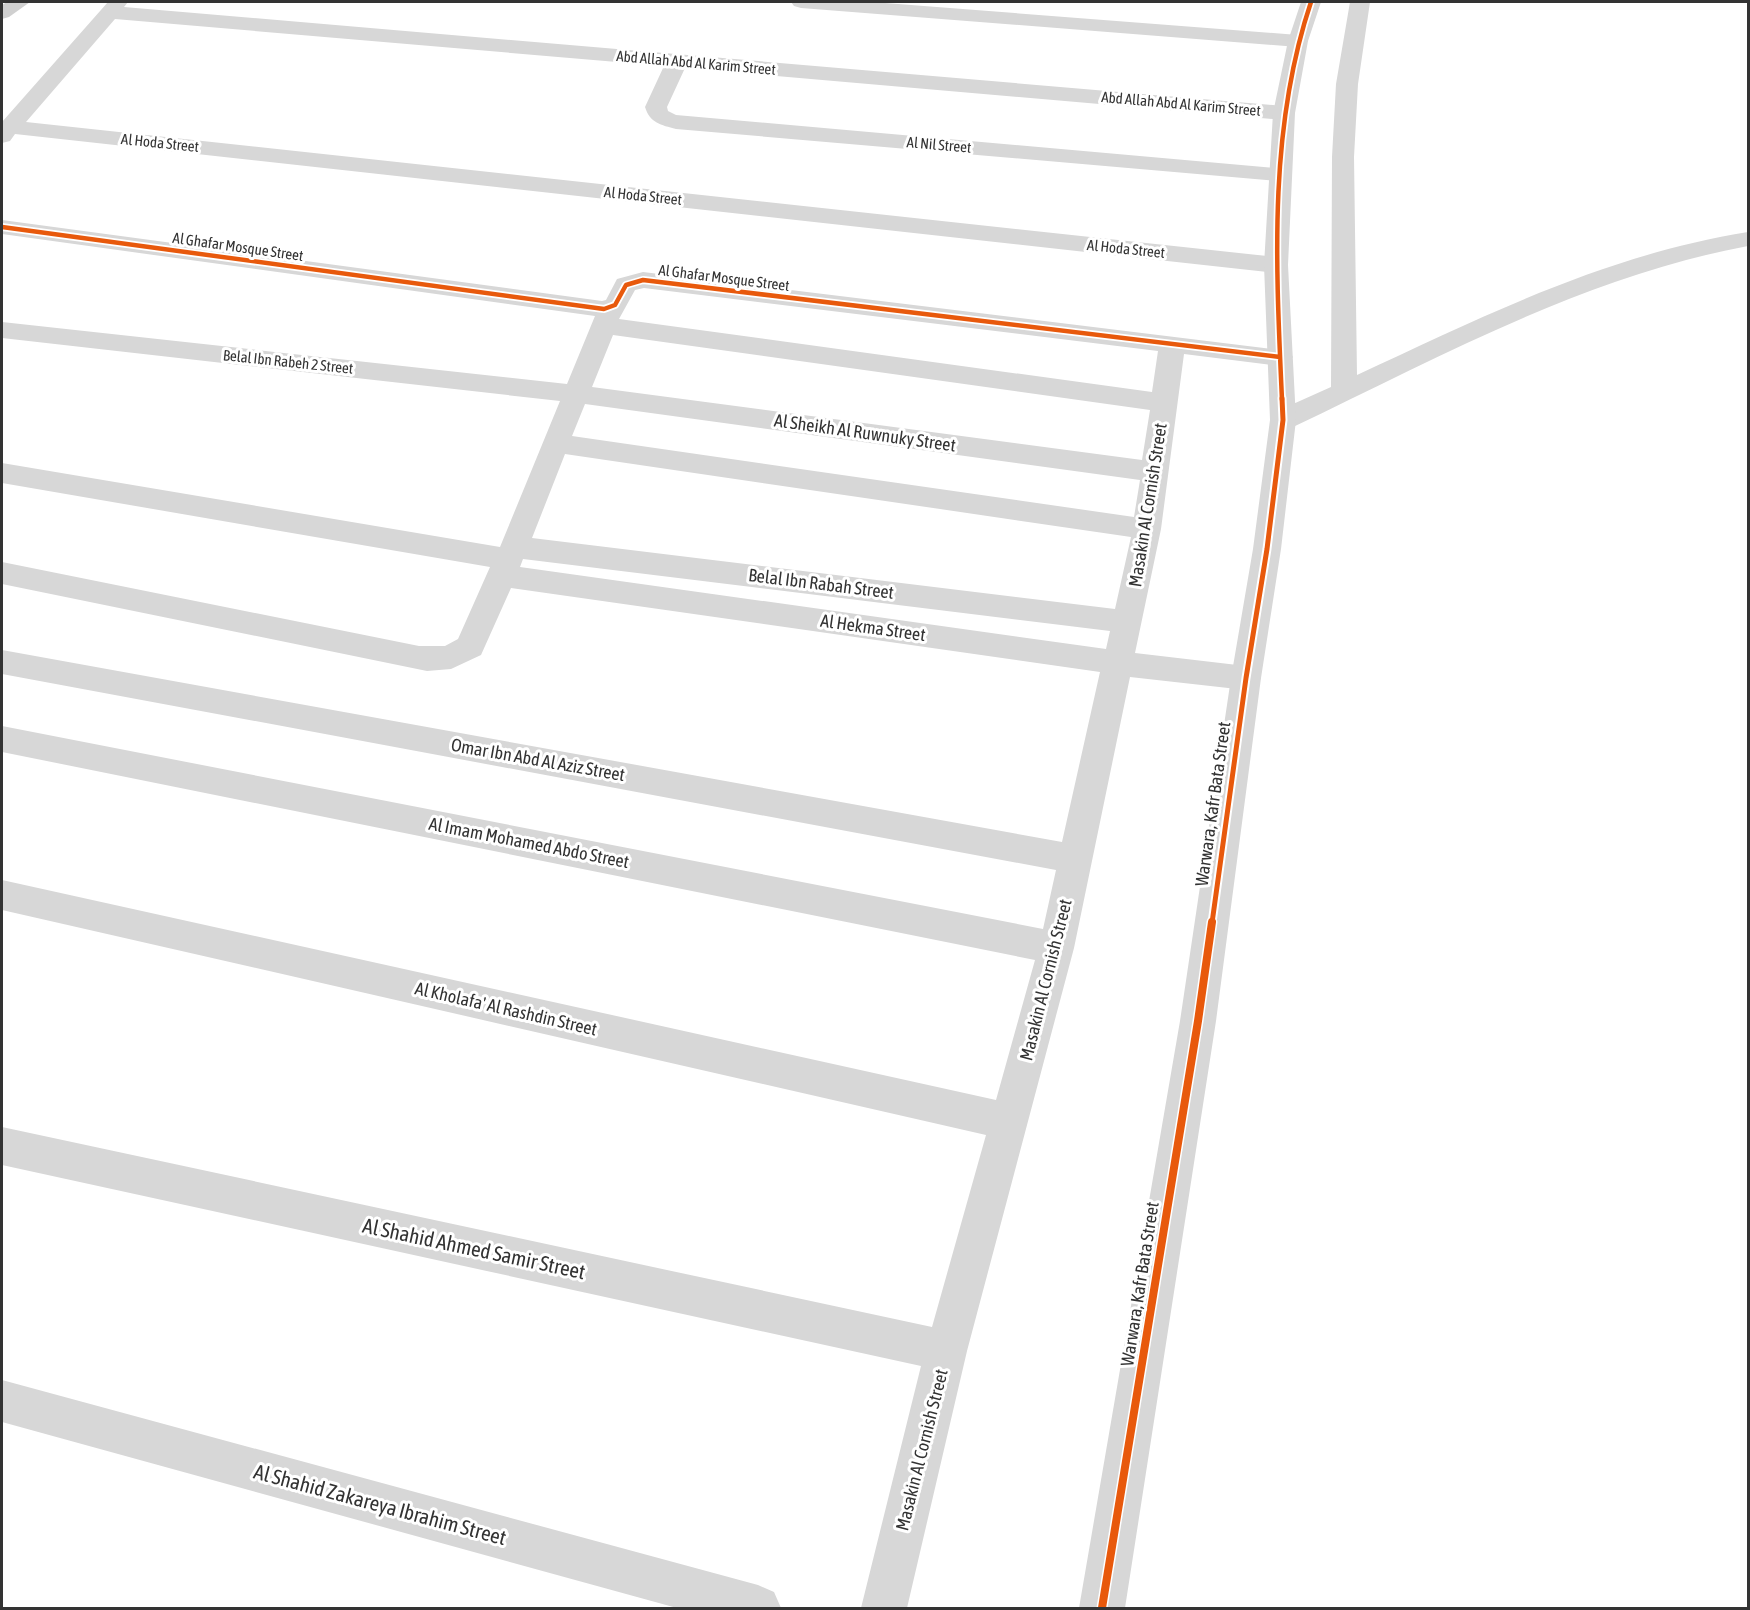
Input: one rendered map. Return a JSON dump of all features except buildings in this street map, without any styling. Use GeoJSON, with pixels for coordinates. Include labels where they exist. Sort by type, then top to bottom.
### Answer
{"type":"FeatureCollection","features":[{"type":"Feature","properties":{"kind":"main road"},"geometry":{"type":"LineString","coordinates":[[2,14],[20,2]]}},
{"type":"Feature","properties":{"kind":"street"},"geometry":{"type":"LineString","coordinates":[[801,2],[1298,41]]}},
{"type":"Feature","properties":{"kind":"street","name":"Warwara, Kafr Bata Street"},"geometry":{"type":"LineString","coordinates":[[1102,1608],[1198,1021],[1246,678],[1267,549],[1283,420],[1276,265],[1279,174],[1284,113],[1298,41],[1311,2]]}},
{"type":"Feature","properties":{"kind":"street"},"geometry":{"type":"LineString","coordinates":[[1344,392],[1343,157],[1347,84],[1360,2]]}},
{"type":"Feature","properties":{"kind":"street"},"geometry":{"type":"LineString","coordinates":[[5,131],[113,7]]}},
{"type":"Feature","properties":{"kind":"street","name":"Abd Allah Abd Al Karim Street"},"geometry":{"type":"LineString","coordinates":[[113,7],[677,61],[1284,113]]}},
{"type":"Feature","properties":{"kind":"street","name":"Al Nil Street"},"geometry":{"type":"LineString","coordinates":[[677,61],[656,107],[657,114],[664,119],[676,122],[1279,174]]}},
{"type":"Feature","properties":{"kind":"street","name":"Al Hoda Street"},"geometry":{"type":"LineString","coordinates":[[5,131],[1276,265]]}},
{"type":"Feature","properties":{"kind":"street","name":"Al Ghafar Mosque Street"},"geometry":{"type":"LineString","coordinates":[[2,227],[604,309],[607,316]]}},
{"type":"Feature","properties":{"kind":"street"},"geometry":{"type":"LineString","coordinates":[[1283,420],[1569,288],[1665,257],[1706,246],[1749,239]]}},
{"type":"Feature","properties":{"kind":"street","name":"Al Ghafar Mosque Street"},"geometry":{"type":"LineString","coordinates":[[607,316],[626,285],[643,280],[1280,357]]}},
{"type":"Feature","properties":{"kind":"street"},"geometry":{"type":"LineString","coordinates":[[2,573],[440,661],[456,656],[470,647],[607,316],[1164,403]]}},
{"type":"Feature","properties":{"kind":"street","name":"Belal Ibn Rabeh 2 Street"},"geometry":{"type":"LineString","coordinates":[[2,330],[574,394]]}},
{"type":"Feature","properties":{"kind":"street","name":"Masakin Al Cornish Street"},"geometry":{"type":"LineString","coordinates":[[884,1608],[946,1351],[1056,948],[1147,529],[1172,344]]}},
{"type":"Feature","properties":{"kind":"street","name":"Al Sheikh Al Ruwnuky Street"},"geometry":{"type":"LineString","coordinates":[[574,394],[1155,472]]}},
{"type":"Feature","properties":{"kind":"street"},"geometry":{"type":"LineString","coordinates":[[555,443],[1147,529]]}},
{"type":"Feature","properties":{"kind":"street"},"geometry":{"type":"LineString","coordinates":[[2,474],[507,560]]}},
{"type":"Feature","properties":{"kind":"street","name":"Al Hekma Street"},"geometry":{"type":"LineString","coordinates":[[507,560],[1119,663],[1246,678]]}},
{"type":"Feature","properties":{"kind":"street","name":"Belal Ibn Rabah Street"},"geometry":{"type":"LineString","coordinates":[[507,560],[1128,622]]}},
{"type":"Feature","properties":{"kind":"street","name":"Omar Ibn Abd Al Aziz Street"},"geometry":{"type":"LineString","coordinates":[[2,662],[1076,859]]}},
{"type":"Feature","properties":{"kind":"street","name":"Al Imam Mohamed Abdo Street"},"geometry":{"type":"LineString","coordinates":[[2,739],[1056,948]]}},
{"type":"Feature","properties":{"kind":"street","name":"Al Kholafa' Al Rashdin Street"},"geometry":{"type":"LineString","coordinates":[[2,895],[1010,1122]]}},
{"type":"Feature","properties":{"kind":"street","name":"Al Shahid Ahmed Samir Street"},"geometry":{"type":"LineString","coordinates":[[2,1146],[946,1351]]}},
{"type":"Feature","properties":{"kind":"street","name":"Al Shahid Zakareya Ibrahim Street"},"geometry":{"type":"LineString","coordinates":[[2,1401],[758,1608]]}},
{"type":"Feature","properties":{"kind":"cycle path"},"geometry":{"type":"LineString","coordinates":[[1102,1608],[1198,1021],[1246,678],[1267,549],[1283,420],[1276,265],[1284,113],[1298,41],[1311,2]]}},
{"type":"Feature","properties":{"kind":"cycle path"},"geometry":{"type":"LineString","coordinates":[[2,227],[604,309],[615,305],[626,285],[643,280],[1280,357]]}}]}
